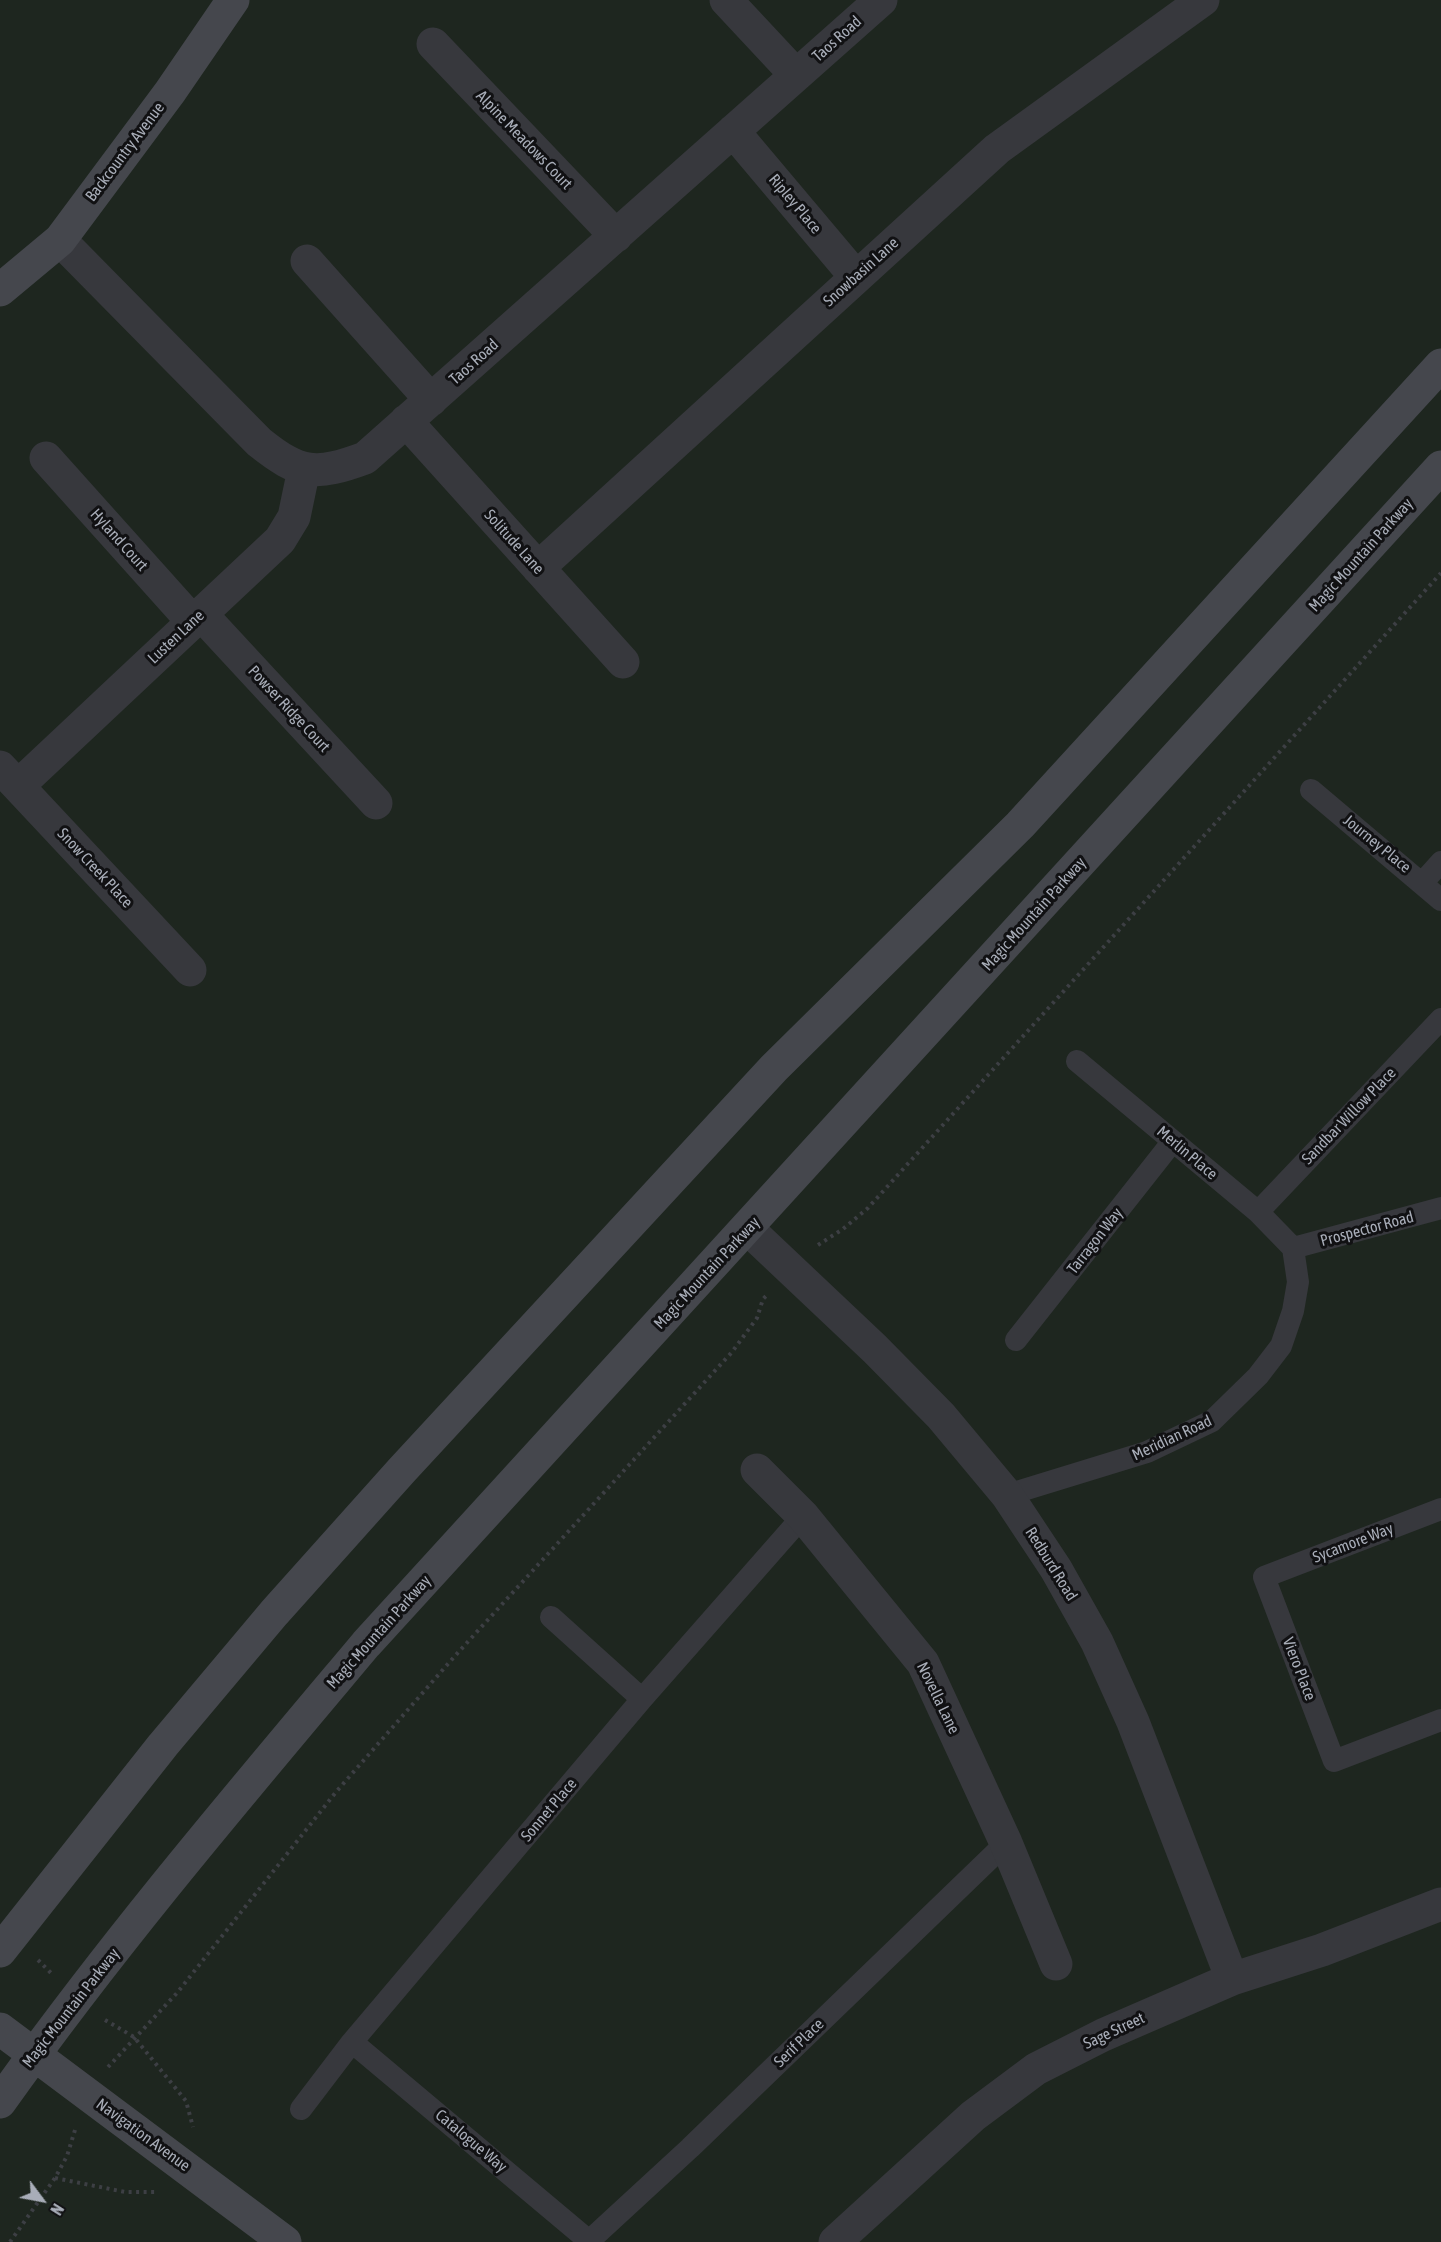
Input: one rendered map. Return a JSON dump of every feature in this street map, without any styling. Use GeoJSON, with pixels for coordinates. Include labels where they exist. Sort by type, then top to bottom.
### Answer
{"type":"FeatureCollection","features":[{"type":"Feature","properties":{"kind":"street","name":"Backcountry Avenue"},"geometry":{"type":"LineString","coordinates":[[0,290],[60,240],[170,92],[233,0]]}},
{"type":"Feature","properties":{"kind":"street"},"geometry":{"type":"LineString","coordinates":[[726,0],[796,75]]}},
{"type":"Feature","properties":{"kind":"street","name":"Taos Road"},"geometry":{"type":"LineString","coordinates":[[60,240],[259,441],[279,458],[304,469],[333,470],[365,458],[881,0]]}},
{"type":"Feature","properties":{"kind":"street","name":"Snowbasin Lane"},"geometry":{"type":"LineString","coordinates":[[538,568],[997,149],[1203,0]]}},
{"type":"Feature","properties":{"kind":"street","name":"Alpine Meadows Court"},"geometry":{"type":"LineString","coordinates":[[433,44],[616,236]]}},
{"type":"Feature","properties":{"kind":"street","name":"Ripley Place"},"geometry":{"type":"LineString","coordinates":[[733,131],[856,277]]}},
{"type":"Feature","properties":{"kind":"street"},"geometry":{"type":"LineString","coordinates":[[307,261],[431,400]]}},
{"type":"Feature","properties":{"kind":"street"},"geometry":{"type":"LineString","coordinates":[[0,1951],[163,1745],[259,1630],[410,1462],[774,1068],[1020,825],[1441,365]]}},
{"type":"Feature","properties":{"kind":"street","name":"Solitude Lane"},"geometry":{"type":"LineString","coordinates":[[406,422],[623,662]]}},
{"type":"Feature","properties":{"kind":"street","name":"Hyland Court"},"geometry":{"type":"LineString","coordinates":[[46,458],[197,618]]}},
{"type":"Feature","properties":{"kind":"street","name":"Magic Mountain Parkway"},"geometry":{"type":"LineString","coordinates":[[0,2102],[34,2054],[236,1799],[366,1644],[1441,467]]}},
{"type":"Feature","properties":{"kind":"street","name":"Lusten Lane"},"geometry":{"type":"LineString","coordinates":[[9,776],[197,618],[280,540],[294,517],[304,469]]}},
{"type":"Feature","properties":{"kind":"street","name":"Powser Ridge Court"},"geometry":{"type":"LineString","coordinates":[[197,618],[376,803]]}},
{"type":"Feature","properties":{"kind":"street","name":"Snow Creek Place"},"geometry":{"type":"LineString","coordinates":[[9,776],[190,970]]}},
{"type":"Feature","properties":{"kind":"street","name":"Redburd Road"},"geometry":{"type":"LineString","coordinates":[[747,1229],[875,1349],[941,1416],[1007,1495],[1056,1569],[1097,1642],[1133,1722],[1232,1979]]}},
{"type":"Feature","properties":{"kind":"street","name":"Novella Lane"},"geometry":{"type":"LineString","coordinates":[[758,1470],[802,1516],[923,1663],[1006,1843],[1056,1964]]}},
{"type":"Feature","properties":{"kind":"street","name":"Sage Street"},"geometry":{"type":"LineString","coordinates":[[835,2242],[973,2116],[1036,2069],[1103,2035],[1232,1979],[1322,1950],[1441,1904]]}},
{"type":"Feature","properties":{"kind":"street","name":"Navigation Avenue"},"geometry":{"type":"LineString","coordinates":[[0,2029],[285,2242]]}},
{"type":"Feature","properties":{"kind":"lane","name":"Journey Place"},"geometry":{"type":"LineString","coordinates":[[1311,790],[1423,882],[1441,900]]}},
{"type":"Feature","properties":{"kind":"lane"},"geometry":{"type":"LineString","coordinates":[[1423,882],[1441,862]]}},
{"type":"Feature","properties":{"kind":"lane","name":"Sandbar Willow Place"},"geometry":{"type":"LineString","coordinates":[[1258,1212],[1441,1020]]}},
{"type":"Feature","properties":{"kind":"lane","name":"Merlin Place"},"geometry":{"type":"LineString","coordinates":[[1077,1061],[1258,1212],[1293,1248]]}},
{"type":"Feature","properties":{"kind":"lane","name":"Tarragon Way"},"geometry":{"type":"LineString","coordinates":[[1016,1340],[1173,1141]]}},
{"type":"Feature","properties":{"kind":"lane","name":"Prospector Road"},"geometry":{"type":"LineString","coordinates":[[1293,1248],[1441,1209]]}},
{"type":"Feature","properties":{"kind":"lane","name":"Meridian Road"},"geometry":{"type":"LineString","coordinates":[[1007,1495],[1147,1452],[1212,1421],[1258,1376],[1281,1346],[1293,1311],[1298,1282],[1293,1248]]}},
{"type":"Feature","properties":{"kind":"lane","name":"Sycamore Way"},"geometry":{"type":"LineString","coordinates":[[1264,1578],[1441,1509]]}},
{"type":"Feature","properties":{"kind":"lane","name":"Sonnet Place"},"geometry":{"type":"LineString","coordinates":[[301,2109],[352,2042],[642,1699],[802,1516]]}},
{"type":"Feature","properties":{"kind":"lane","name":"Viero Place"},"geometry":{"type":"LineString","coordinates":[[1264,1578],[1334,1761],[1441,1720]]}},
{"type":"Feature","properties":{"kind":"lane"},"geometry":{"type":"LineString","coordinates":[[551,1617],[642,1699]]}},
{"type":"Feature","properties":{"kind":"lane","name":"Serif Place"},"geometry":{"type":"LineString","coordinates":[[589,2241],[1006,1843]]}},
{"type":"Feature","properties":{"kind":"lane","name":"Catalogue Way"},"geometry":{"type":"LineString","coordinates":[[352,2042],[589,2241]]}},
{"type":"Feature","properties":{"kind":"path"},"geometry":{"type":"LineString","coordinates":[[822,1241],[868,1208],[1441,573]]}},
{"type":"Feature","properties":{"kind":"path"},"geometry":{"type":"LineString","coordinates":[[110,2063],[177,1992],[344,1783],[454,1657],[732,1352],[757,1318],[763,1299]]}},
{"type":"Feature","properties":{"kind":"path"},"geometry":{"type":"LineString","coordinates":[[104,2019],[134,2037],[186,2101]]}},
{"type":"Feature","properties":{"kind":"path"},"geometry":{"type":"LineString","coordinates":[[10,2242],[56,2178],[68,2156],[74,2133]]}},
{"type":"Feature","properties":{"kind":"path"},"geometry":{"type":"LineString","coordinates":[[56,2178],[125,2192]]}},
{"type":"Feature","properties":{"kind":"shaded area"},"geometry":{"type":"Polygon","coordinates":[[[0,0],[1441,0],[1441,2242],[0,2242],[0,0]]]}}]}
